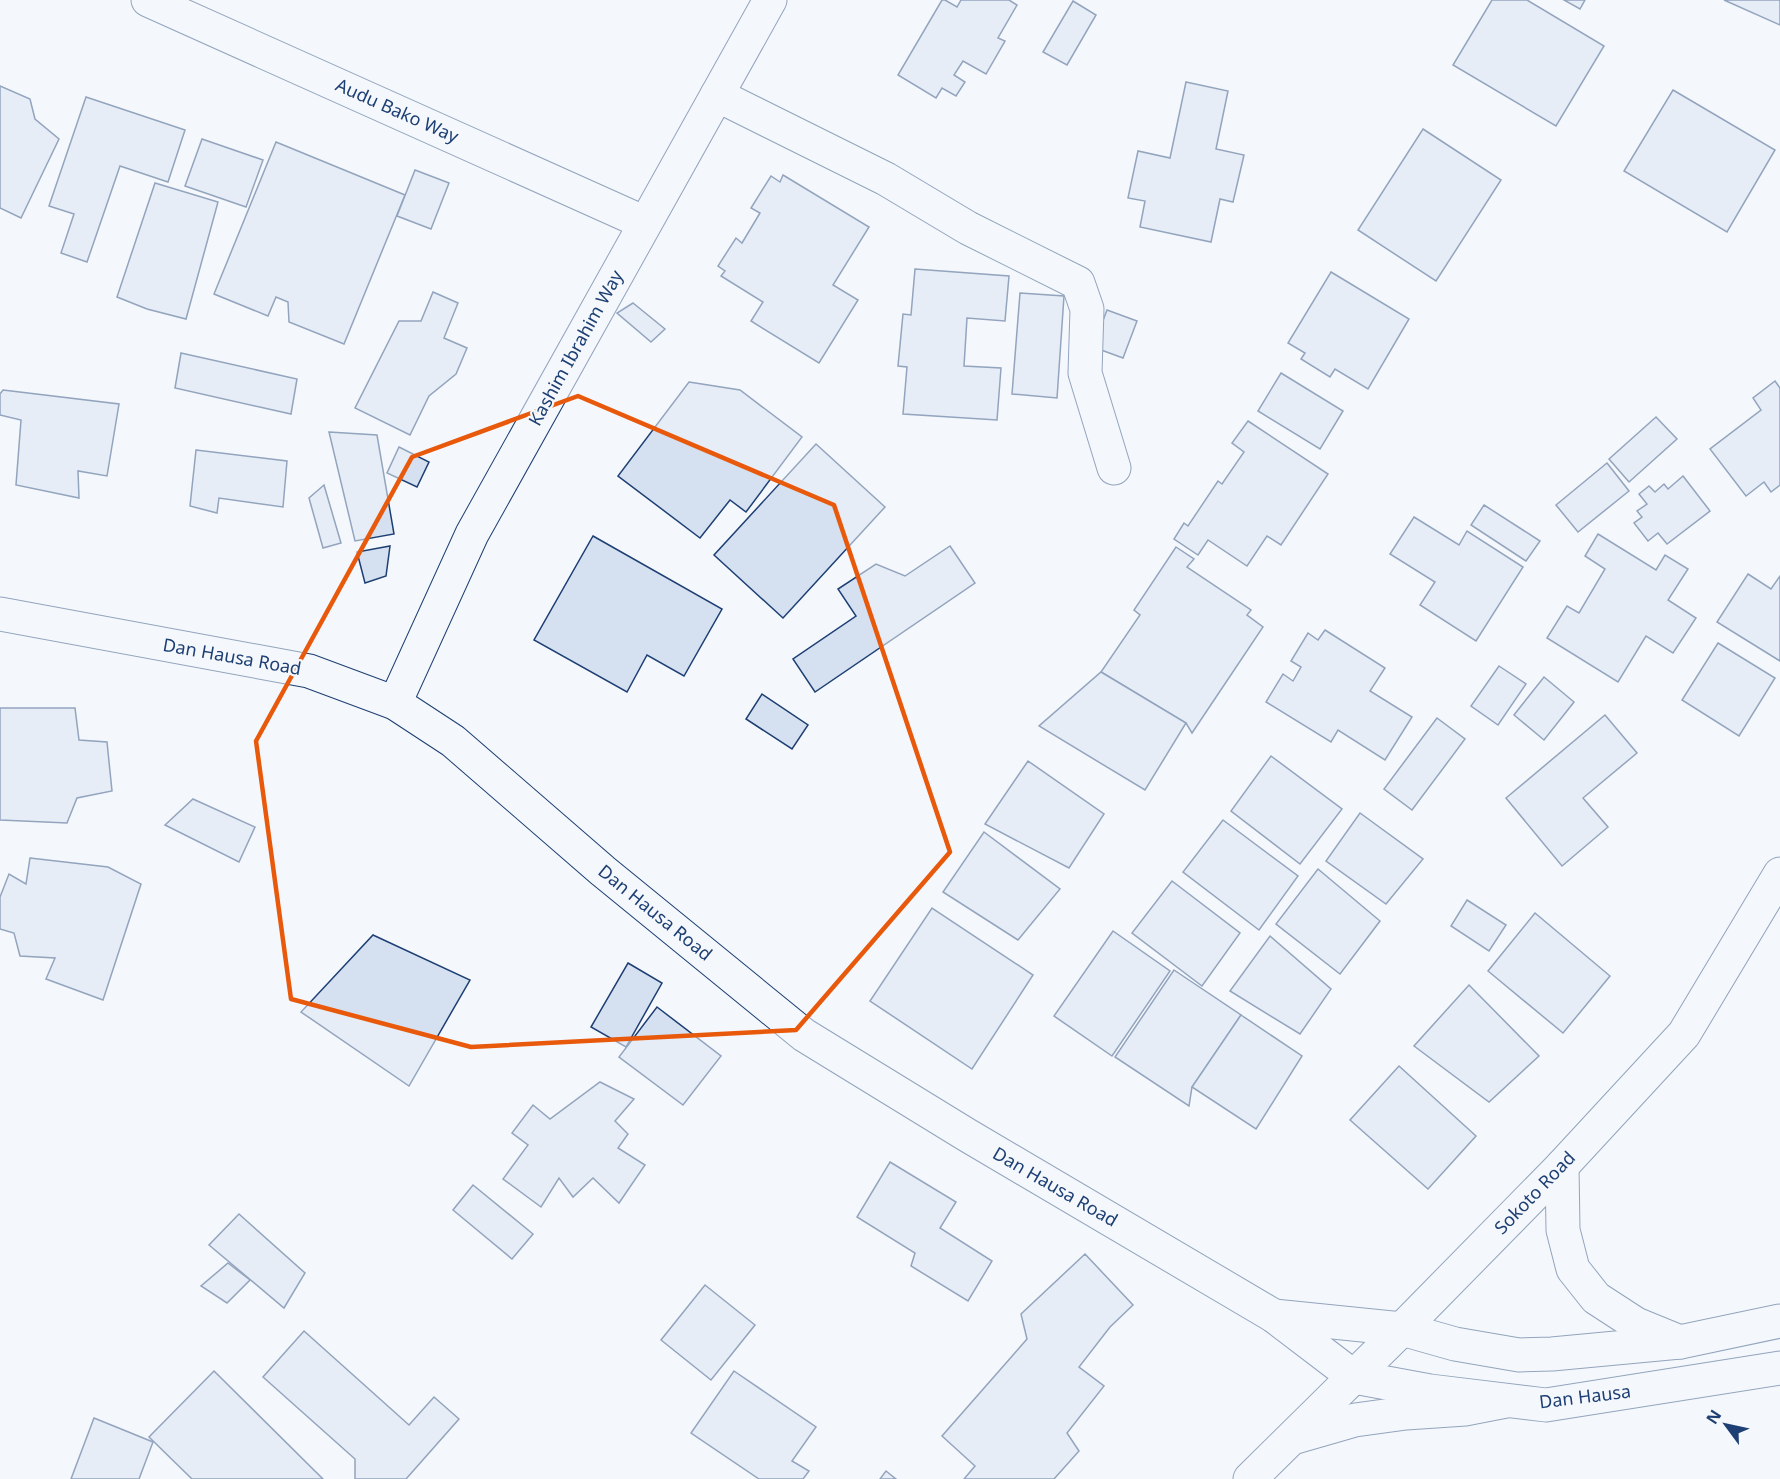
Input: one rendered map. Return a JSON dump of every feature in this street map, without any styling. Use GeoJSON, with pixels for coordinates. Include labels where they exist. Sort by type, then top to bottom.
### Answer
{"type":"FeatureCollection","features":[{"type":"Feature","properties":{"kind":"street","name":"Audu Bako Way"},"geometry":{"type":"LineString","coordinates":[[148,0],[645,223]]}},
{"type":"Feature","properties":{"kind":"street","name":"Kashim Ibrahim Way"},"geometry":{"type":"LineString","coordinates":[[395,703],[472,534],[770,0]]}},
{"type":"Feature","properties":{"kind":"street"},"geometry":{"type":"LineString","coordinates":[[717,95],[886,179],[968,228],[1078,283],[1087,309],[1085,373],[1114,468]]}},
{"type":"Feature","properties":{"kind":"street","name":"Dan Hausa Road"},"geometry":{"type":"LineString","coordinates":[[0,614],[309,671],[395,703],[453,741],[603,871],[804,1035],[977,1141],[1274,1316],[1354,1377]]}},
{"type":"Feature","properties":{"kind":"street","name":"Sokoto Road"},"geometry":{"type":"LineString","coordinates":[[1250,1479],[1562,1166],[1684,1034],[1780,874]]}},
{"type":"Feature","properties":{"kind":"street"},"geometry":{"type":"LineString","coordinates":[[1562,1166],[1563,1230],[1573,1269],[1596,1298],[1636,1324],[1680,1342]]}},
{"type":"Feature","properties":{"kind":"street"},"geometry":{"type":"LineString","coordinates":[[1274,1316],[1402,1329],[1455,1344],[1519,1354],[1552,1354],[1680,1342],[1780,1321]]}},
{"type":"Feature","properties":{"kind":"street","name":"Dan Hausa"},"geometry":{"type":"LineString","coordinates":[[1354,1377],[1430,1391],[1546,1405],[1780,1368]]}},
{"type":"Feature","properties":{"kind":"street"},"geometry":{"type":"LineString","coordinates":[[1292,1439],[1355,1420],[1406,1413],[1465,1409],[1506,1401]]}},
{"type":"Feature","properties":{"kind":"highlighted area"},"geometry":{"type":"Polygon","coordinates":[[[578,396],[834,505],[950,852],[796,1030],[471,1047],[291,999],[256,741],[412,457],[578,396]]]}},
{"type":"Feature","properties":{"kind":"building"},"geometry":{"type":"Polygon","coordinates":[[[942,0],[957,7],[961,0],[1009,0],[1017,5],[998,38],[1005,41],[986,74],[963,61],[954,75],[965,82],[956,96],[942,88],[936,98],[898,75],[942,0]]]}},
{"type":"Feature","properties":{"kind":"building"},"geometry":{"type":"Polygon","coordinates":[[[1492,0],[1527,0],[1604,46],[1556,126],[1453,65],[1492,0]]]}},
{"type":"Feature","properties":{"kind":"building"},"geometry":{"type":"Polygon","coordinates":[[[1564,0],[1585,0],[1580,9],[1564,0]]]}},
{"type":"Feature","properties":{"kind":"building"},"geometry":{"type":"Polygon","coordinates":[[[1724,0],[1780,0],[1780,25],[1724,0]]]}},
{"type":"Feature","properties":{"kind":"building"},"geometry":{"type":"Polygon","coordinates":[[[1073,1],[1096,15],[1067,65],[1043,52],[1073,1]]]}},
{"type":"Feature","properties":{"kind":"building"},"geometry":{"type":"Polygon","coordinates":[[[1186,82],[1228,91],[1216,149],[1244,155],[1233,202],[1220,199],[1211,242],[1140,227],[1145,201],[1128,198],[1138,151],[1170,158],[1186,82]]]}},
{"type":"Feature","properties":{"kind":"building"},"geometry":{"type":"Polygon","coordinates":[[[0,86],[30,99],[35,119],[59,139],[21,218],[0,208],[0,86]]]}},
{"type":"Feature","properties":{"kind":"building"},"geometry":{"type":"Polygon","coordinates":[[[1673,90],[1775,150],[1727,232],[1624,171],[1673,90]]]}},
{"type":"Feature","properties":{"kind":"building"},"geometry":{"type":"Polygon","coordinates":[[[86,97],[185,130],[168,182],[120,166],[87,262],[61,253],[74,214],[49,206],[86,97]]]}},
{"type":"Feature","properties":{"kind":"building"},"geometry":{"type":"Polygon","coordinates":[[[1423,129],[1501,180],[1436,281],[1358,230],[1423,129]]]}},
{"type":"Feature","properties":{"kind":"building"},"geometry":{"type":"Polygon","coordinates":[[[202,139],[263,160],[246,207],[185,186],[202,139]]]}},
{"type":"Feature","properties":{"kind":"building"},"geometry":{"type":"Polygon","coordinates":[[[276,142],[405,195],[344,344],[289,322],[288,302],[276,297],[268,316],[214,294],[276,142]]]}},
{"type":"Feature","properties":{"kind":"building"},"geometry":{"type":"Polygon","coordinates":[[[415,170],[449,183],[431,229],[397,216],[415,170]]]}},
{"type":"Feature","properties":{"kind":"building"},"geometry":{"type":"Polygon","coordinates":[[[783,175],[869,227],[833,285],[858,300],[819,363],[751,321],[763,302],[721,276],[725,271],[718,266],[736,238],[742,243],[760,213],[751,208],[771,176],[780,182],[783,175]]]}},
{"type":"Feature","properties":{"kind":"building"},"geometry":{"type":"Polygon","coordinates":[[[155,183],[218,202],[186,319],[147,309],[117,297],[155,183]]]}},
{"type":"Feature","properties":{"kind":"building"},"geometry":{"type":"Polygon","coordinates":[[[915,269],[1009,276],[1005,321],[967,318],[964,366],[1001,368],[997,420],[903,414],[907,367],[898,366],[903,314],[911,315],[915,269]]]}},
{"type":"Feature","properties":{"kind":"building"},"geometry":{"type":"Polygon","coordinates":[[[1331,272],[1409,319],[1368,389],[1335,369],[1330,377],[1301,359],[1305,353],[1288,343],[1331,272]]]}},
{"type":"Feature","properties":{"kind":"building"},"geometry":{"type":"Polygon","coordinates":[[[433,292],[458,303],[444,338],[467,348],[456,374],[429,396],[410,435],[355,408],[399,321],[421,321],[433,292]]]}},
{"type":"Feature","properties":{"kind":"building"},"geometry":{"type":"Polygon","coordinates":[[[1020,293],[1064,296],[1057,398],[1012,394],[1020,293]]]}},
{"type":"Feature","properties":{"kind":"building"},"geometry":{"type":"Polygon","coordinates":[[[633,303],[665,329],[651,342],[617,313],[633,303]]]}},
{"type":"Feature","properties":{"kind":"building"},"geometry":{"type":"Polygon","coordinates":[[[1107,310],[1137,321],[1123,358],[1093,347],[1107,310]]]}},
{"type":"Feature","properties":{"kind":"building"},"geometry":{"type":"Polygon","coordinates":[[[181,353],[297,379],[291,414],[175,388],[181,353]]]}},
{"type":"Feature","properties":{"kind":"building"},"geometry":{"type":"Polygon","coordinates":[[[1281,373],[1343,411],[1320,449],[1258,411],[1281,373]]]}},
{"type":"Feature","properties":{"kind":"building"},"geometry":{"type":"Polygon","coordinates":[[[1775,381],[1780,388],[1780,485],[1771,492],[1764,482],[1746,496],[1710,449],[1761,410],[1753,398],[1775,381]]]}},
{"type":"Feature","properties":{"kind":"building"},"geometry":{"type":"Polygon","coordinates":[[[689,382],[740,390],[802,437],[746,512],[730,500],[700,538],[618,476],[689,382]]]}},
{"type":"Feature","properties":{"kind":"building"},"geometry":{"type":"Polygon","coordinates":[[[3,390],[119,404],[107,476],[78,471],[79,498],[16,485],[21,420],[0,415],[0,394],[3,390]]]}},
{"type":"Feature","properties":{"kind":"building"},"geometry":{"type":"Polygon","coordinates":[[[1656,417],[1677,439],[1629,482],[1609,459],[1656,417]]]}},
{"type":"Feature","properties":{"kind":"building"},"geometry":{"type":"Polygon","coordinates":[[[1248,421],[1328,474],[1281,545],[1267,536],[1247,566],[1208,540],[1198,555],[1174,539],[1184,523],[1188,526],[1218,481],[1222,484],[1244,452],[1232,443],[1248,421]]]}},
{"type":"Feature","properties":{"kind":"building"},"geometry":{"type":"Polygon","coordinates":[[[329,432],[377,435],[394,534],[355,541],[329,432]]]}},
{"type":"Feature","properties":{"kind":"building"},"geometry":{"type":"Polygon","coordinates":[[[816,444],[885,507],[783,618],[714,555],[816,444]]]}},
{"type":"Feature","properties":{"kind":"building"},"geometry":{"type":"Polygon","coordinates":[[[399,447],[429,462],[417,487],[387,473],[399,447]]]}},
{"type":"Feature","properties":{"kind":"building"},"geometry":{"type":"Polygon","coordinates":[[[196,450],[287,461],[283,507],[219,498],[217,513],[190,506],[196,450]]]}},
{"type":"Feature","properties":{"kind":"building"},"geometry":{"type":"Polygon","coordinates":[[[1607,463],[1629,491],[1578,532],[1556,505],[1607,463]]]}},
{"type":"Feature","properties":{"kind":"building"},"geometry":{"type":"Polygon","coordinates":[[[1683,476],[1710,511],[1667,544],[1658,533],[1648,541],[1634,523],[1642,517],[1637,511],[1647,504],[1639,494],[1649,486],[1655,492],[1664,484],[1668,489],[1683,476]]]}},
{"type":"Feature","properties":{"kind":"building"},"geometry":{"type":"Polygon","coordinates":[[[324,485],[341,543],[323,548],[309,498],[324,485]]]}},
{"type":"Feature","properties":{"kind":"building"},"geometry":{"type":"Polygon","coordinates":[[[1484,505],[1540,541],[1526,561],[1471,525],[1484,505]]]}},
{"type":"Feature","properties":{"kind":"building"},"geometry":{"type":"Polygon","coordinates":[[[1414,517],[1459,545],[1467,531],[1523,567],[1476,641],[1420,605],[1435,582],[1390,554],[1414,517]]]}},
{"type":"Feature","properties":{"kind":"building"},"geometry":{"type":"Polygon","coordinates":[[[1598,534],[1656,570],[1665,555],[1688,569],[1668,600],[1696,618],[1673,653],[1646,636],[1618,682],[1547,638],[1567,606],[1579,613],[1605,569],[1585,556],[1598,534]]]}},
{"type":"Feature","properties":{"kind":"building"},"geometry":{"type":"Polygon","coordinates":[[[593,536],[722,609],[684,676],[647,655],[627,692],[534,640],[593,536]]]}},
{"type":"Feature","properties":{"kind":"building"},"geometry":{"type":"Polygon","coordinates":[[[390,546],[386,576],[365,583],[357,552],[390,546]]]}},
{"type":"Feature","properties":{"kind":"building"},"geometry":{"type":"Polygon","coordinates":[[[950,546],[975,583],[815,692],[793,659],[856,616],[838,589],[876,564],[905,576],[950,546]]]}},
{"type":"Feature","properties":{"kind":"building"},"geometry":{"type":"Polygon","coordinates":[[[1176,547],[1194,559],[1187,567],[1251,610],[1247,615],[1263,627],[1192,733],[1186,723],[1101,672],[1140,615],[1134,610],[1176,547]]]}},
{"type":"Feature","properties":{"kind":"building"},"geometry":{"type":"Polygon","coordinates":[[[1748,574],[1771,589],[1780,576],[1780,661],[1717,622],[1748,574]]]}},
{"type":"Feature","properties":{"kind":"building"},"geometry":{"type":"Polygon","coordinates":[[[1325,630],[1385,668],[1370,691],[1412,717],[1385,760],[1338,730],[1331,742],[1266,702],[1283,674],[1293,681],[1301,667],[1291,661],[1308,633],[1318,640],[1325,630]]]}},
{"type":"Feature","properties":{"kind":"building"},"geometry":{"type":"Polygon","coordinates":[[[1718,643],[1775,678],[1739,736],[1682,700],[1718,643]]]}},
{"type":"Feature","properties":{"kind":"building"},"geometry":{"type":"Polygon","coordinates":[[[1499,666],[1526,684],[1498,725],[1471,706],[1499,666]]]}},
{"type":"Feature","properties":{"kind":"building"},"geometry":{"type":"Polygon","coordinates":[[[1101,672],[1186,723],[1145,790],[1039,726],[1101,672]]]}},
{"type":"Feature","properties":{"kind":"building"},"geometry":{"type":"Polygon","coordinates":[[[1544,677],[1574,702],[1544,740],[1514,715],[1544,677]]]}},
{"type":"Feature","properties":{"kind":"building"},"geometry":{"type":"Polygon","coordinates":[[[762,694],[808,725],[792,749],[746,719],[762,694]]]}},
{"type":"Feature","properties":{"kind":"building"},"geometry":{"type":"Polygon","coordinates":[[[0,708],[75,708],[79,740],[107,742],[112,791],[77,798],[67,823],[0,820],[0,708]]]}},
{"type":"Feature","properties":{"kind":"building"},"geometry":{"type":"Polygon","coordinates":[[[1605,715],[1637,753],[1583,798],[1608,827],[1562,866],[1506,798],[1605,715]]]}},
{"type":"Feature","properties":{"kind":"building"},"geometry":{"type":"Polygon","coordinates":[[[1437,718],[1465,739],[1412,810],[1384,789],[1437,718]]]}},
{"type":"Feature","properties":{"kind":"building"},"geometry":{"type":"Polygon","coordinates":[[[1271,756],[1342,809],[1300,864],[1231,811],[1271,756]]]}},
{"type":"Feature","properties":{"kind":"building"},"geometry":{"type":"Polygon","coordinates":[[[1028,761],[1104,814],[1069,868],[985,824],[1028,761]]]}},
{"type":"Feature","properties":{"kind":"building"},"geometry":{"type":"Polygon","coordinates":[[[193,799],[255,827],[239,862],[165,825],[193,799]]]}},
{"type":"Feature","properties":{"kind":"building"},"geometry":{"type":"Polygon","coordinates":[[[1360,813],[1423,859],[1386,904],[1326,861],[1360,813]]]}},
{"type":"Feature","properties":{"kind":"building"},"geometry":{"type":"Polygon","coordinates":[[[1223,820],[1298,876],[1259,930],[1183,872],[1223,820]]]}},
{"type":"Feature","properties":{"kind":"building"},"geometry":{"type":"Polygon","coordinates":[[[984,832],[1060,889],[1018,940],[943,892],[984,832]]]}},
{"type":"Feature","properties":{"kind":"building"},"geometry":{"type":"Polygon","coordinates":[[[30,858],[108,867],[141,884],[103,1000],[46,979],[55,958],[20,956],[14,933],[0,929],[0,897],[9,874],[26,884],[30,858]]]}},
{"type":"Feature","properties":{"kind":"building"},"geometry":{"type":"Polygon","coordinates":[[[1318,869],[1380,921],[1340,974],[1276,924],[1318,869]]]}},
{"type":"Feature","properties":{"kind":"building"},"geometry":{"type":"Polygon","coordinates":[[[1172,881],[1240,933],[1202,986],[1132,933],[1172,881]]]}},
{"type":"Feature","properties":{"kind":"building"},"geometry":{"type":"Polygon","coordinates":[[[1467,900],[1506,925],[1489,951],[1451,926],[1467,900]]]}},
{"type":"Feature","properties":{"kind":"building"},"geometry":{"type":"Polygon","coordinates":[[[932,908],[1033,975],[972,1069],[870,1001],[932,908]]]}},
{"type":"Feature","properties":{"kind":"building"},"geometry":{"type":"Polygon","coordinates":[[[1535,913],[1610,976],[1563,1033],[1488,971],[1535,913]]]}},
{"type":"Feature","properties":{"kind":"building"},"geometry":{"type":"Polygon","coordinates":[[[1113,931],[1170,971],[1112,1056],[1054,1016],[1113,931]]]}},
{"type":"Feature","properties":{"kind":"building"},"geometry":{"type":"Polygon","coordinates":[[[373,935],[470,980],[409,1086],[301,1012],[373,935]]]}},
{"type":"Feature","properties":{"kind":"building"},"geometry":{"type":"Polygon","coordinates":[[[1270,936],[1331,989],[1300,1034],[1230,991],[1270,936]]]}},
{"type":"Feature","properties":{"kind":"building"},"geometry":{"type":"Polygon","coordinates":[[[628,963],[662,983],[626,1047],[591,1027],[628,963]]]}},
{"type":"Feature","properties":{"kind":"building"},"geometry":{"type":"Polygon","coordinates":[[[1174,970],[1241,1015],[1192,1087],[1189,1106],[1115,1057],[1174,970]]]}},
{"type":"Feature","properties":{"kind":"building"},"geometry":{"type":"Polygon","coordinates":[[[1469,985],[1539,1056],[1489,1102],[1414,1046],[1469,985]]]}},
{"type":"Feature","properties":{"kind":"building"},"geometry":{"type":"Polygon","coordinates":[[[657,1007],[721,1056],[683,1105],[619,1057],[657,1007]]]}},
{"type":"Feature","properties":{"kind":"building"},"geometry":{"type":"Polygon","coordinates":[[[1241,1015],[1302,1056],[1256,1129],[1192,1087],[1241,1015]]]}},
{"type":"Feature","properties":{"kind":"building"},"geometry":{"type":"Polygon","coordinates":[[[1399,1066],[1476,1136],[1428,1189],[1350,1120],[1399,1066]]]}},
{"type":"Feature","properties":{"kind":"building"},"geometry":{"type":"Polygon","coordinates":[[[600,1082],[634,1099],[615,1121],[628,1134],[618,1148],[645,1165],[619,1203],[593,1178],[573,1197],[559,1178],[541,1207],[503,1179],[528,1145],[512,1133],[533,1105],[550,1119],[600,1082]]]}},
{"type":"Feature","properties":{"kind":"building"},"geometry":{"type":"Polygon","coordinates":[[[890,1162],[956,1202],[940,1228],[992,1261],[968,1301],[911,1266],[915,1253],[857,1217],[890,1162]]]}},
{"type":"Feature","properties":{"kind":"building"},"geometry":{"type":"Polygon","coordinates":[[[473,1185],[533,1234],[512,1259],[453,1210],[473,1185]]]}},
{"type":"Feature","properties":{"kind":"building"},"geometry":{"type":"Polygon","coordinates":[[[239,1214],[305,1273],[284,1308],[209,1245],[239,1214]]]}},
{"type":"Feature","properties":{"kind":"building"},"geometry":{"type":"Polygon","coordinates":[[[1085,1254],[1133,1305],[1110,1327],[1079,1367],[1104,1386],[1067,1433],[1079,1451],[1054,1479],[964,1479],[975,1466],[942,1436],[1027,1339],[1021,1314],[1085,1254]]]}},
{"type":"Feature","properties":{"kind":"building"},"geometry":{"type":"Polygon","coordinates":[[[228,1263],[250,1280],[227,1303],[201,1286],[228,1263]]]}},
{"type":"Feature","properties":{"kind":"building"},"geometry":{"type":"Polygon","coordinates":[[[705,1285],[755,1325],[711,1380],[661,1340],[705,1285]]]}},
{"type":"Feature","properties":{"kind":"building"},"geometry":{"type":"Polygon","coordinates":[[[304,1331],[409,1425],[434,1397],[459,1419],[406,1479],[355,1479],[355,1459],[263,1377],[304,1331]]]}},
{"type":"Feature","properties":{"kind":"building"},"geometry":{"type":"Polygon","coordinates":[[[214,1371],[323,1479],[192,1479],[149,1437],[214,1371]]]}},
{"type":"Feature","properties":{"kind":"building"},"geometry":{"type":"Polygon","coordinates":[[[734,1371],[816,1427],[792,1461],[809,1471],[803,1479],[759,1479],[691,1433],[734,1371]]]}},
{"type":"Feature","properties":{"kind":"building"},"geometry":{"type":"Polygon","coordinates":[[[94,1418],[153,1442],[139,1479],[71,1479],[94,1418]]]}},
{"type":"Feature","properties":{"kind":"building"},"geometry":{"type":"Polygon","coordinates":[[[886,1471],[896,1479],[880,1479],[886,1471]]]}}]}
